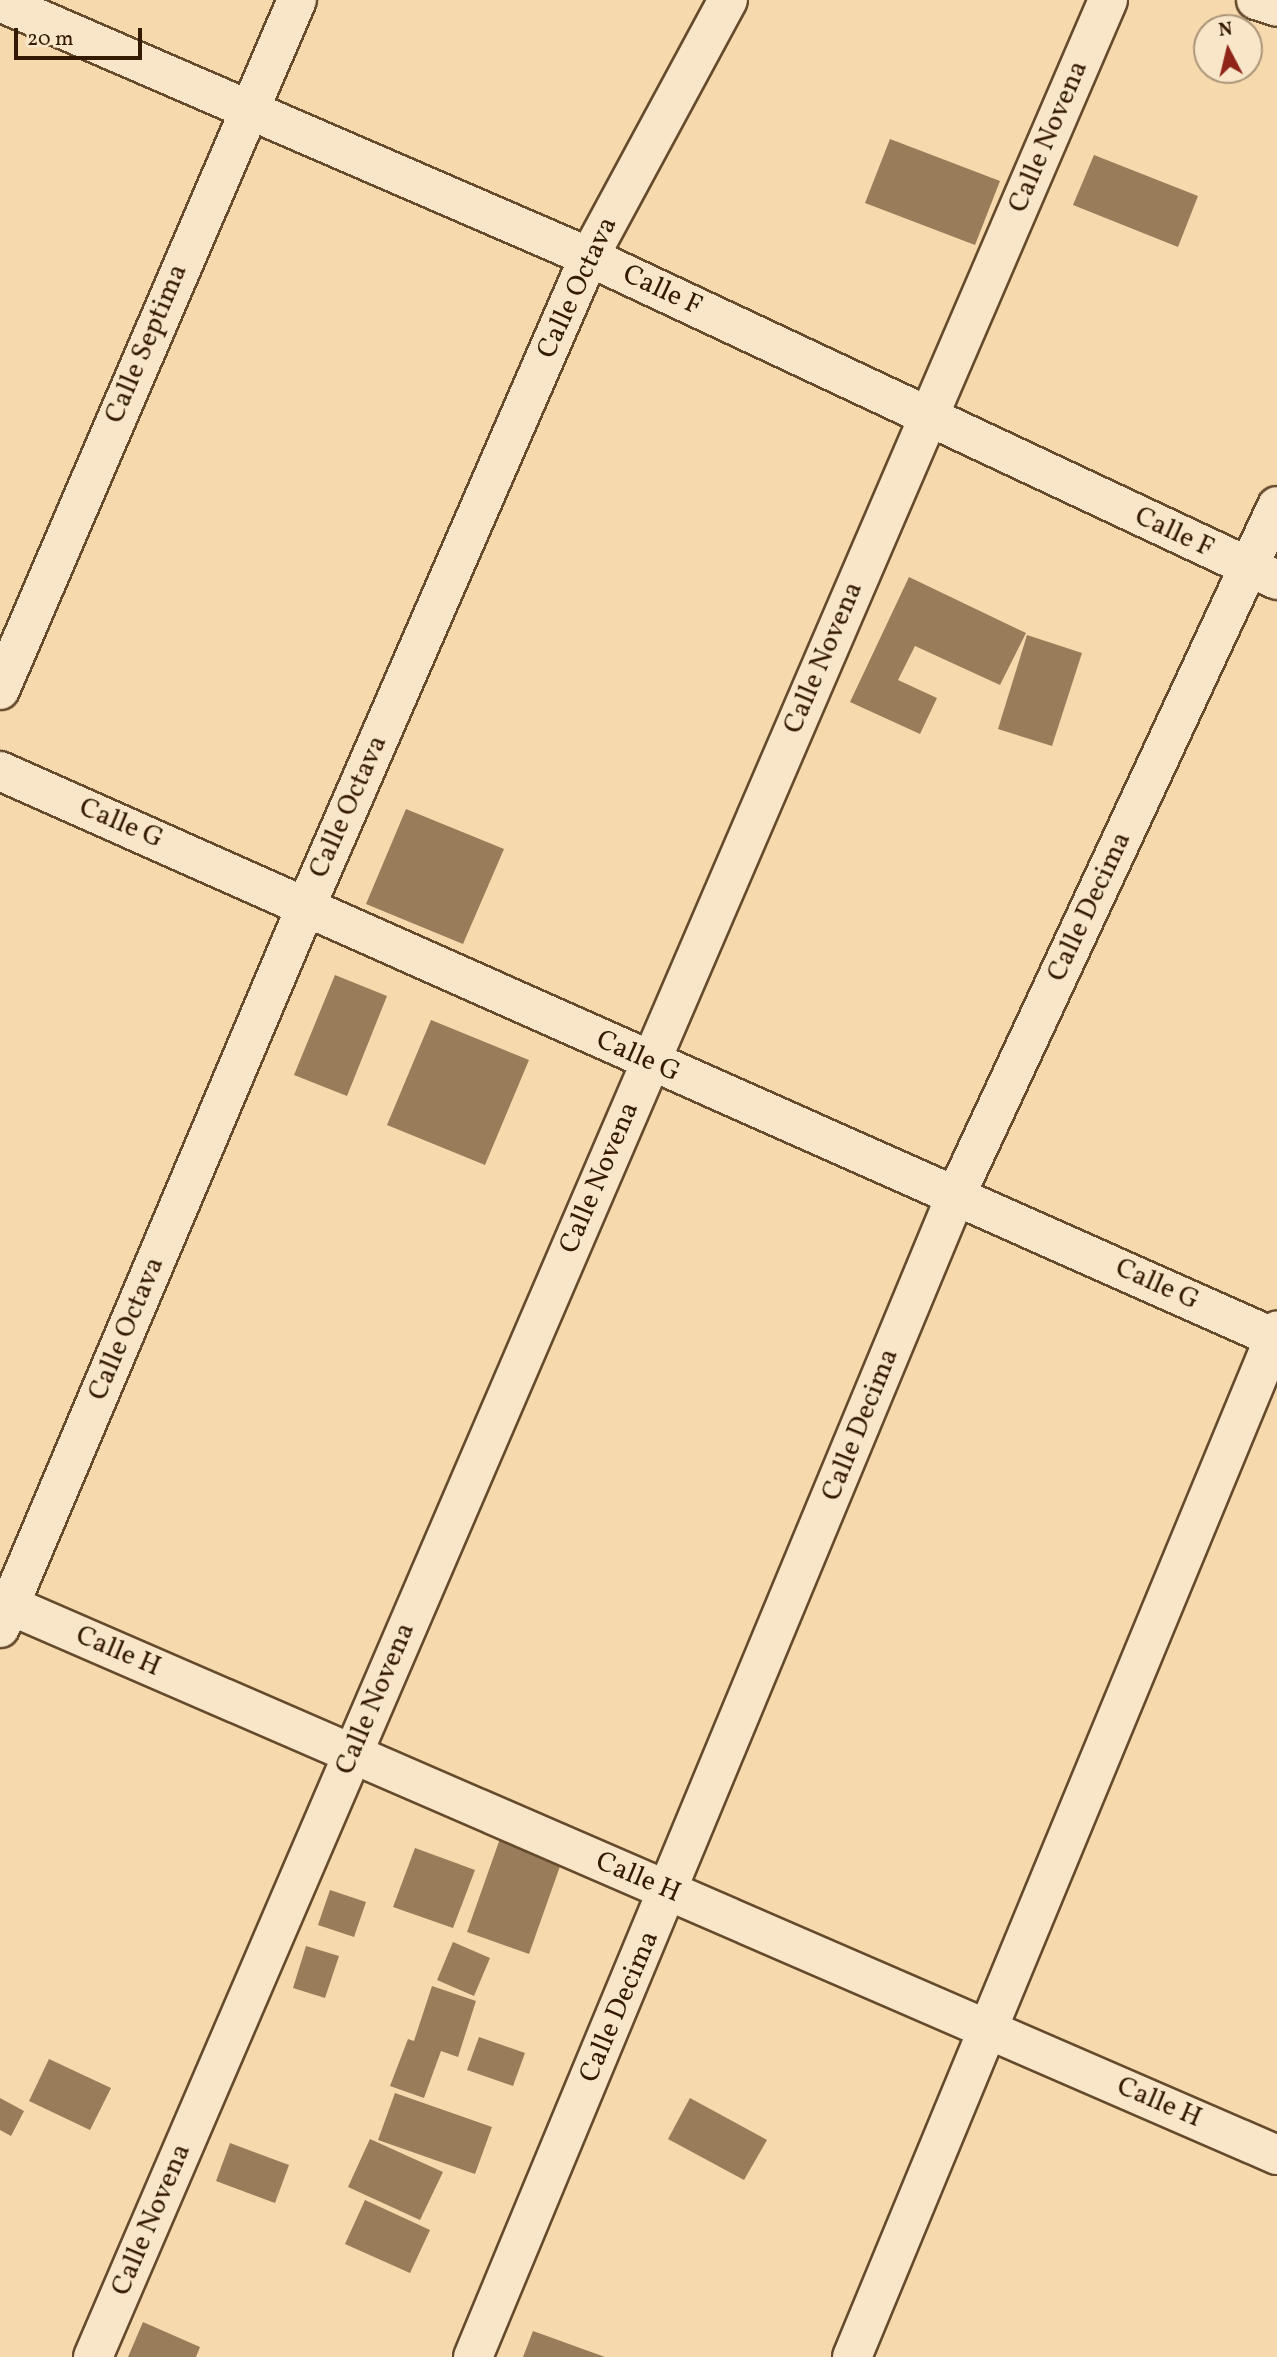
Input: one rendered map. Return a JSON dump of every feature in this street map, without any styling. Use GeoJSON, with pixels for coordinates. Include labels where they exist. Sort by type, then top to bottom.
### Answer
{"type":"FeatureCollection","features":[{"type":"Feature","properties":{"kind":"street","name":"Calle Septima"},"geometry":{"type":"LineString","coordinates":[[0,690],[246,111],[297,0]]}},
{"type":"Feature","properties":{"kind":"street","name":"Calle Octava"},"geometry":{"type":"LineString","coordinates":[[3,1611],[589,257],[728,0]]}},
{"type":"Feature","properties":{"kind":"street","name":"Calle Novena"},"geometry":{"type":"LineString","coordinates":[[93,2357],[1108,0]]}},
{"type":"Feature","properties":{"kind":"street"},"geometry":{"type":"LineString","coordinates":[[1256,0],[1277,7]]}},
{"type":"Feature","properties":{"kind":"street","name":"Calle F"},"geometry":{"type":"LineString","coordinates":[[0,2],[246,111],[589,257],[1263,574]]}},
{"type":"Feature","properties":{"kind":"street","name":"Calle Decima"},"geometry":{"type":"LineString","coordinates":[[473,2357],[956,1195],[1263,574],[1277,506]]}},
{"type":"Feature","properties":{"kind":"street","name":"Calle G"},"geometry":{"type":"LineString","coordinates":[[0,771],[307,904],[650,1063],[1276,1336]]}},
{"type":"Feature","properties":{"kind":"street"},"geometry":{"type":"LineString","coordinates":[[852,2357],[1276,1336]]}},
{"type":"Feature","properties":{"kind":"street","name":"Calle H"},"geometry":{"type":"LineString","coordinates":[[3,1611],[352,1754],[1277,2155]]}},
{"type":"Feature","properties":{"kind":"building"},"geometry":{"type":"Polygon","coordinates":[[[890,139],[1000,181],[975,245],[865,203],[890,139]]]}},
{"type":"Feature","properties":{"kind":"building"},"geometry":{"type":"Polygon","coordinates":[[[1094,155],[1198,196],[1178,247],[1073,205],[1094,155]]]}},
{"type":"Feature","properties":{"kind":"building"},"geometry":{"type":"Polygon","coordinates":[[[909,577],[1026,633],[1000,685],[915,646],[898,680],[937,698],[920,734],[850,702],[909,577]]]}},
{"type":"Feature","properties":{"kind":"building"},"geometry":{"type":"Polygon","coordinates":[[[1027,635],[1082,653],[1052,746],[998,729],[1027,635]]]}},
{"type":"Feature","properties":{"kind":"building"},"geometry":{"type":"Polygon","coordinates":[[[406,809],[504,849],[463,944],[366,904],[406,809]]]}},
{"type":"Feature","properties":{"kind":"building"},"geometry":{"type":"Polygon","coordinates":[[[335,975],[387,996],[347,1096],[294,1075],[335,975]]]}},
{"type":"Feature","properties":{"kind":"building"},"geometry":{"type":"Polygon","coordinates":[[[431,1020],[529,1060],[485,1165],[387,1125],[431,1020]]]}},
{"type":"Feature","properties":{"kind":"building"},"geometry":{"type":"Polygon","coordinates":[[[502,1833],[564,1855],[529,1954],[467,1932],[502,1833]]]}},
{"type":"Feature","properties":{"kind":"building"},"geometry":{"type":"Polygon","coordinates":[[[415,1848],[475,1870],[453,1928],[393,1907],[415,1848]]]}},
{"type":"Feature","properties":{"kind":"building"},"geometry":{"type":"Polygon","coordinates":[[[330,1890],[366,1902],[354,1937],[318,1925],[330,1890]]]}},
{"type":"Feature","properties":{"kind":"building"},"geometry":{"type":"Polygon","coordinates":[[[453,1942],[490,1958],[474,1996],[437,1980],[453,1942]]]}},
{"type":"Feature","properties":{"kind":"building"},"geometry":{"type":"Polygon","coordinates":[[[306,1946],[339,1956],[325,1998],[293,1988],[306,1946]]]}},
{"type":"Feature","properties":{"kind":"building"},"geometry":{"type":"Polygon","coordinates":[[[432,1986],[476,2001],[458,2057],[441,2051],[424,2098],[390,2086],[408,2039],[414,2041],[432,1986]]]}},
{"type":"Feature","properties":{"kind":"building"},"geometry":{"type":"Polygon","coordinates":[[[479,2037],[525,2053],[513,2086],[467,2070],[479,2037]]]}},
{"type":"Feature","properties":{"kind":"building"},"geometry":{"type":"Polygon","coordinates":[[[49,2059],[111,2088],[90,2130],[29,2101],[49,2059]]]}},
{"type":"Feature","properties":{"kind":"building"},"geometry":{"type":"Polygon","coordinates":[[[395,2093],[492,2127],[475,2174],[378,2140],[395,2093]]]}},
{"type":"Feature","properties":{"kind":"building"},"geometry":{"type":"Polygon","coordinates":[[[0,2098],[24,2111],[11,2136],[0,2130],[0,2098]]]}},
{"type":"Feature","properties":{"kind":"building"},"geometry":{"type":"Polygon","coordinates":[[[690,2098],[767,2140],[744,2180],[668,2139],[690,2098]]]}},
{"type":"Feature","properties":{"kind":"building"},"geometry":{"type":"Polygon","coordinates":[[[370,2139],[443,2172],[420,2220],[348,2187],[370,2139]]]}},
{"type":"Feature","properties":{"kind":"building"},"geometry":{"type":"Polygon","coordinates":[[[230,2143],[289,2165],[275,2203],[216,2181],[230,2143]]]}},
{"type":"Feature","properties":{"kind":"building"},"geometry":{"type":"Polygon","coordinates":[[[365,2200],[430,2230],[410,2273],[345,2244],[365,2200]]]}},
{"type":"Feature","properties":{"kind":"building"},"geometry":{"type":"Polygon","coordinates":[[[143,2322],[200,2347],[196,2357],[128,2357],[143,2322]]]}},
{"type":"Feature","properties":{"kind":"building"},"geometry":{"type":"Polygon","coordinates":[[[533,2331],[605,2357],[523,2357],[533,2331]]]}}]}
